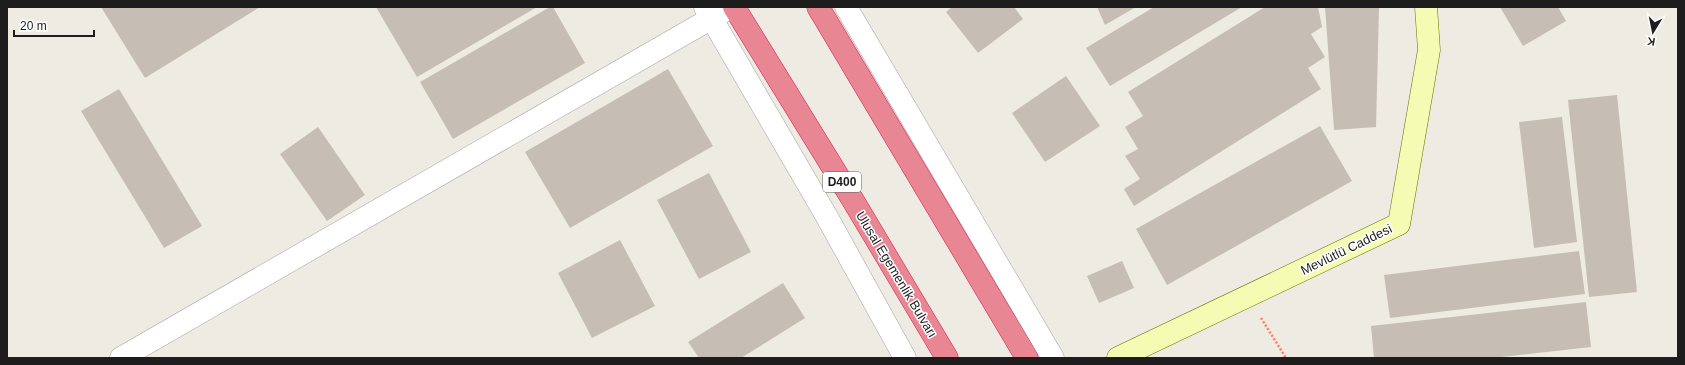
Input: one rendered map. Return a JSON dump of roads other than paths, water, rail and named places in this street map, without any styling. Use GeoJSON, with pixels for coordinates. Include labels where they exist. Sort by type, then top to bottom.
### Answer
{"type":"FeatureCollection","features":[{"type":"Feature","properties":{"kind":"highway","name":"Ulusal Egemenlik Bulvarı"},"geometry":{"type":"LineString","coordinates":[[734,7],[854,202],[947,358]]}},
{"type":"Feature","properties":{"kind":"highway"},"geometry":{"type":"LineString","coordinates":[[818,7],[1027,358]]}},
{"type":"Feature","properties":{"kind":"street"},"geometry":{"type":"LineString","coordinates":[[121,358],[708,12],[731,7]]}},
{"type":"Feature","properties":{"kind":"street"},"geometry":{"type":"LineString","coordinates":[[846,7],[1053,358]]}},
{"type":"Feature","properties":{"kind":"street","name":"Mevlütlü Caddesi"},"geometry":{"type":"LineString","coordinates":[[1118,358],[1399,224],[1429,50],[1426,7]]}},
{"type":"Feature","properties":{"kind":"street"},"geometry":{"type":"LineString","coordinates":[[708,12],[823,210],[905,358]]}}]}
